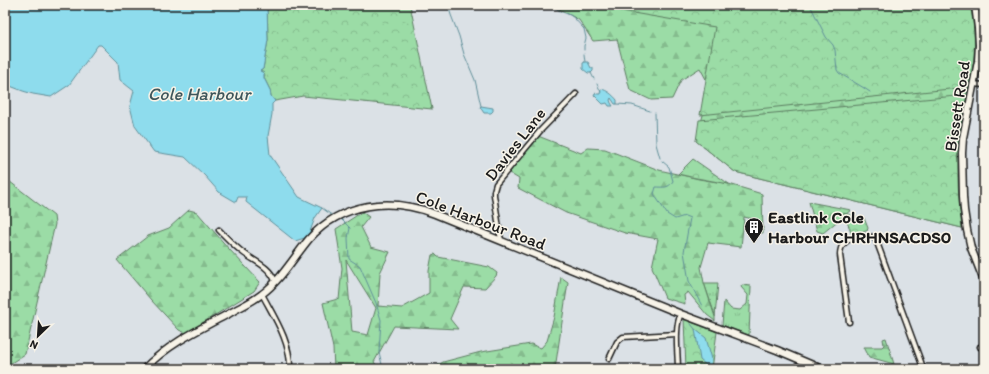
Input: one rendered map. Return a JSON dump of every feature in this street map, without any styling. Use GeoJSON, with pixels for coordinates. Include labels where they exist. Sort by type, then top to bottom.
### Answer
{"type":"FeatureCollection","features":[{"type":"Feature","properties":{"kind":"main road","name":"Bissett Road"},"geometry":{"type":"LineString","coordinates":[[975,5],[980,45],[963,138],[962,153],[965,220],[970,242],[984,281]]}},
{"type":"Feature","properties":{"kind":"main road","name":"Cole Harbour Road"},"geometry":{"type":"LineString","coordinates":[[144,369],[164,350],[181,339],[262,294],[275,281],[308,241],[324,226],[344,213],[370,206],[391,204],[421,209],[435,214],[501,242],[822,369]]}},
{"type":"Feature","properties":{"kind":"street"},"geometry":{"type":"LineString","coordinates":[[973,84],[984,85]]}},
{"type":"Feature","properties":{"kind":"street","name":"Davies Lane"},"geometry":{"type":"LineString","coordinates":[[501,242],[494,195],[496,184],[540,131],[576,94]]}},
{"type":"Feature","properties":{"kind":"street"},"geometry":{"type":"LineString","coordinates":[[219,230],[244,253],[268,270],[274,277],[275,281]]}},
{"type":"Feature","properties":{"kind":"street"},"geometry":{"type":"LineString","coordinates":[[849,322],[840,248],[848,239],[875,237],[923,369]]}},
{"type":"Feature","properties":{"kind":"street"},"geometry":{"type":"LineString","coordinates":[[262,294],[286,342],[290,359],[290,369]]}},
{"type":"Feature","properties":{"kind":"street"},"geometry":{"type":"LineString","coordinates":[[678,369],[677,334],[681,314]]}},
{"type":"Feature","properties":{"kind":"street"},"geometry":{"type":"LineString","coordinates":[[609,359],[617,342],[623,337],[677,334]]}},
{"type":"Feature","properties":{"kind":"green space"},"geometry":{"type":"Polygon","coordinates":[[[267,5],[410,5],[432,109],[303,96],[275,101],[271,96],[270,90],[264,78],[264,73],[260,71],[263,69],[268,40],[267,5]]]}},
{"type":"Feature","properties":{"kind":"green space"},"geometry":{"type":"Polygon","coordinates":[[[552,5],[968,5],[978,50],[972,59],[971,76],[960,125],[958,169],[962,228],[735,172],[696,141],[703,115],[703,99],[708,83],[700,68],[681,80],[672,99],[651,100],[630,90],[617,39],[593,41],[579,20],[552,5]]]}},
{"type":"Feature","properties":{"kind":"green space"},"geometry":{"type":"Polygon","coordinates":[[[586,5],[970,5],[974,38],[972,72],[969,87],[700,115],[715,27],[586,5]]]}},
{"type":"Feature","properties":{"kind":"green space"},"geometry":{"type":"Polygon","coordinates":[[[967,95],[963,112],[958,161],[962,228],[735,172],[696,141],[699,120],[967,95]]]}},
{"type":"Feature","properties":{"kind":"green space"},"geometry":{"type":"Polygon","coordinates":[[[538,136],[581,153],[588,148],[605,149],[659,170],[729,184],[762,194],[763,233],[753,231],[760,231],[760,224],[758,220],[744,217],[741,247],[708,243],[701,267],[715,321],[707,315],[688,292],[684,295],[685,304],[665,298],[652,267],[658,239],[625,233],[566,213],[518,188],[519,179],[509,173],[538,136]]]}},
{"type":"Feature","properties":{"kind":"green space"},"geometry":{"type":"Polygon","coordinates":[[[693,159],[729,184],[678,174],[693,159]]]}},
{"type":"Feature","properties":{"kind":"green space"},"geometry":{"type":"Polygon","coordinates":[[[5,178],[54,216],[55,224],[25,354],[5,367],[5,178]]]}},
{"type":"Feature","properties":{"kind":"green space"},"geometry":{"type":"Polygon","coordinates":[[[809,202],[851,210],[823,233],[817,231],[809,202]]]}},
{"type":"Feature","properties":{"kind":"green space"},"geometry":{"type":"Polygon","coordinates":[[[189,210],[197,212],[260,282],[254,291],[186,333],[179,330],[117,260],[148,236],[169,228],[189,210]]]}},
{"type":"Feature","properties":{"kind":"green space"},"geometry":{"type":"Polygon","coordinates":[[[362,212],[369,217],[361,227],[371,247],[390,252],[380,273],[378,306],[402,308],[429,293],[429,271],[432,255],[435,254],[438,257],[489,267],[497,273],[485,288],[464,287],[450,319],[458,329],[394,326],[374,362],[379,369],[334,369],[333,348],[323,303],[339,300],[342,268],[336,229],[362,212]],[[346,260],[352,332],[368,335],[376,308],[346,260]]]}},
{"type":"Feature","properties":{"kind":"green space"},"geometry":{"type":"Polygon","coordinates":[[[843,213],[864,218],[868,228],[867,231],[851,233],[843,213]]]}},
{"type":"Feature","properties":{"kind":"green space"},"geometry":{"type":"Polygon","coordinates":[[[561,277],[568,282],[555,369],[432,369],[443,362],[481,352],[531,344],[541,348],[547,341],[554,317],[561,277]]]}},
{"type":"Feature","properties":{"kind":"green space"},"geometry":{"type":"Polygon","coordinates":[[[704,283],[718,283],[715,317],[715,315],[704,283]]]}},
{"type":"Feature","properties":{"kind":"green space"},"geometry":{"type":"Polygon","coordinates":[[[742,285],[751,286],[749,335],[722,325],[724,301],[731,309],[740,310],[747,304],[748,295],[741,287],[742,285]]]}},
{"type":"Feature","properties":{"kind":"green space"},"geometry":{"type":"Polygon","coordinates":[[[684,319],[717,332],[712,369],[686,369],[684,319]]]}},
{"type":"Feature","properties":{"kind":"green space"},"geometry":{"type":"Polygon","coordinates":[[[886,338],[894,364],[869,357],[864,347],[882,347],[884,345],[883,339],[886,338]]]}},
{"type":"Feature","properties":{"kind":"water","name":"Cole Harbour"},"geometry":{"type":"Polygon","coordinates":[[[5,5],[267,5],[268,40],[263,69],[260,71],[264,73],[264,78],[270,90],[271,96],[275,101],[272,104],[272,114],[268,136],[270,155],[299,197],[322,208],[315,218],[308,237],[295,241],[246,202],[247,197],[238,197],[236,202],[219,192],[185,157],[154,152],[135,126],[130,106],[134,91],[120,80],[118,62],[101,45],[98,45],[69,85],[51,97],[33,94],[5,84],[5,5]]]}},
{"type":"Feature","properties":{"kind":"water"},"geometry":{"type":"Polygon","coordinates":[[[588,62],[591,68],[593,68],[591,73],[588,73],[583,69],[583,63],[588,62]]]}},
{"type":"Feature","properties":{"kind":"water"},"geometry":{"type":"Polygon","coordinates":[[[601,89],[614,96],[617,100],[617,104],[615,104],[611,98],[610,100],[613,106],[609,106],[607,103],[603,104],[594,95],[595,93],[600,94],[601,89]]]}},
{"type":"Feature","properties":{"kind":"water"},"geometry":{"type":"Polygon","coordinates":[[[480,107],[493,108],[493,111],[491,113],[484,113],[480,107]]]}},
{"type":"Feature","properties":{"kind":"water"},"geometry":{"type":"Polygon","coordinates":[[[695,329],[706,338],[712,359],[711,368],[700,360],[695,329]]]}},
{"type":"Feature","properties":{"kind":"waterway"},"geometry":{"type":"LineString","coordinates":[[448,5],[464,54],[475,80],[481,106]]}},
{"type":"Feature","properties":{"kind":"waterway"},"geometry":{"type":"LineString","coordinates":[[551,5],[570,15],[584,29],[586,38],[584,50]]}},
{"type":"Feature","properties":{"kind":"waterway"},"geometry":{"type":"LineString","coordinates":[[810,5],[826,37],[833,45],[837,70],[839,73],[870,92]]}},
{"type":"Feature","properties":{"kind":"waterway"},"geometry":{"type":"LineString","coordinates":[[584,54],[585,62]]}},
{"type":"Feature","properties":{"kind":"waterway"},"geometry":{"type":"LineString","coordinates":[[591,73],[594,79]]}},
{"type":"Feature","properties":{"kind":"waterway"},"geometry":{"type":"LineString","coordinates":[[597,84],[601,92]]}},
{"type":"Feature","properties":{"kind":"waterway"},"geometry":{"type":"LineString","coordinates":[[617,104],[632,105],[650,111]]}},
{"type":"Feature","properties":{"kind":"waterway"},"geometry":{"type":"LineString","coordinates":[[655,113],[656,144],[660,158]]}},
{"type":"Feature","properties":{"kind":"waterway"},"geometry":{"type":"LineString","coordinates":[[662,161],[669,167],[673,181],[668,186],[656,187],[654,194],[667,214],[675,219],[685,216],[690,218],[684,252],[689,281],[702,306]]}},
{"type":"Feature","properties":{"kind":"waterway"},"geometry":{"type":"LineString","coordinates":[[322,208],[333,216]]}},
{"type":"Feature","properties":{"kind":"waterway"},"geometry":{"type":"LineString","coordinates":[[340,218],[350,228],[348,238],[349,259],[360,266],[376,303],[381,320],[379,352],[383,369]]}},
{"type":"Feature","properties":{"kind":"waterway"},"geometry":{"type":"LineString","coordinates":[[691,324],[695,329]]}},
{"type":"Feature","properties":{"kind":"place","name":"Eastlink Cole Harbour CHRHNSACDS0"},"geometry":{"type":"Point","coordinates":[754,244]}}]}
